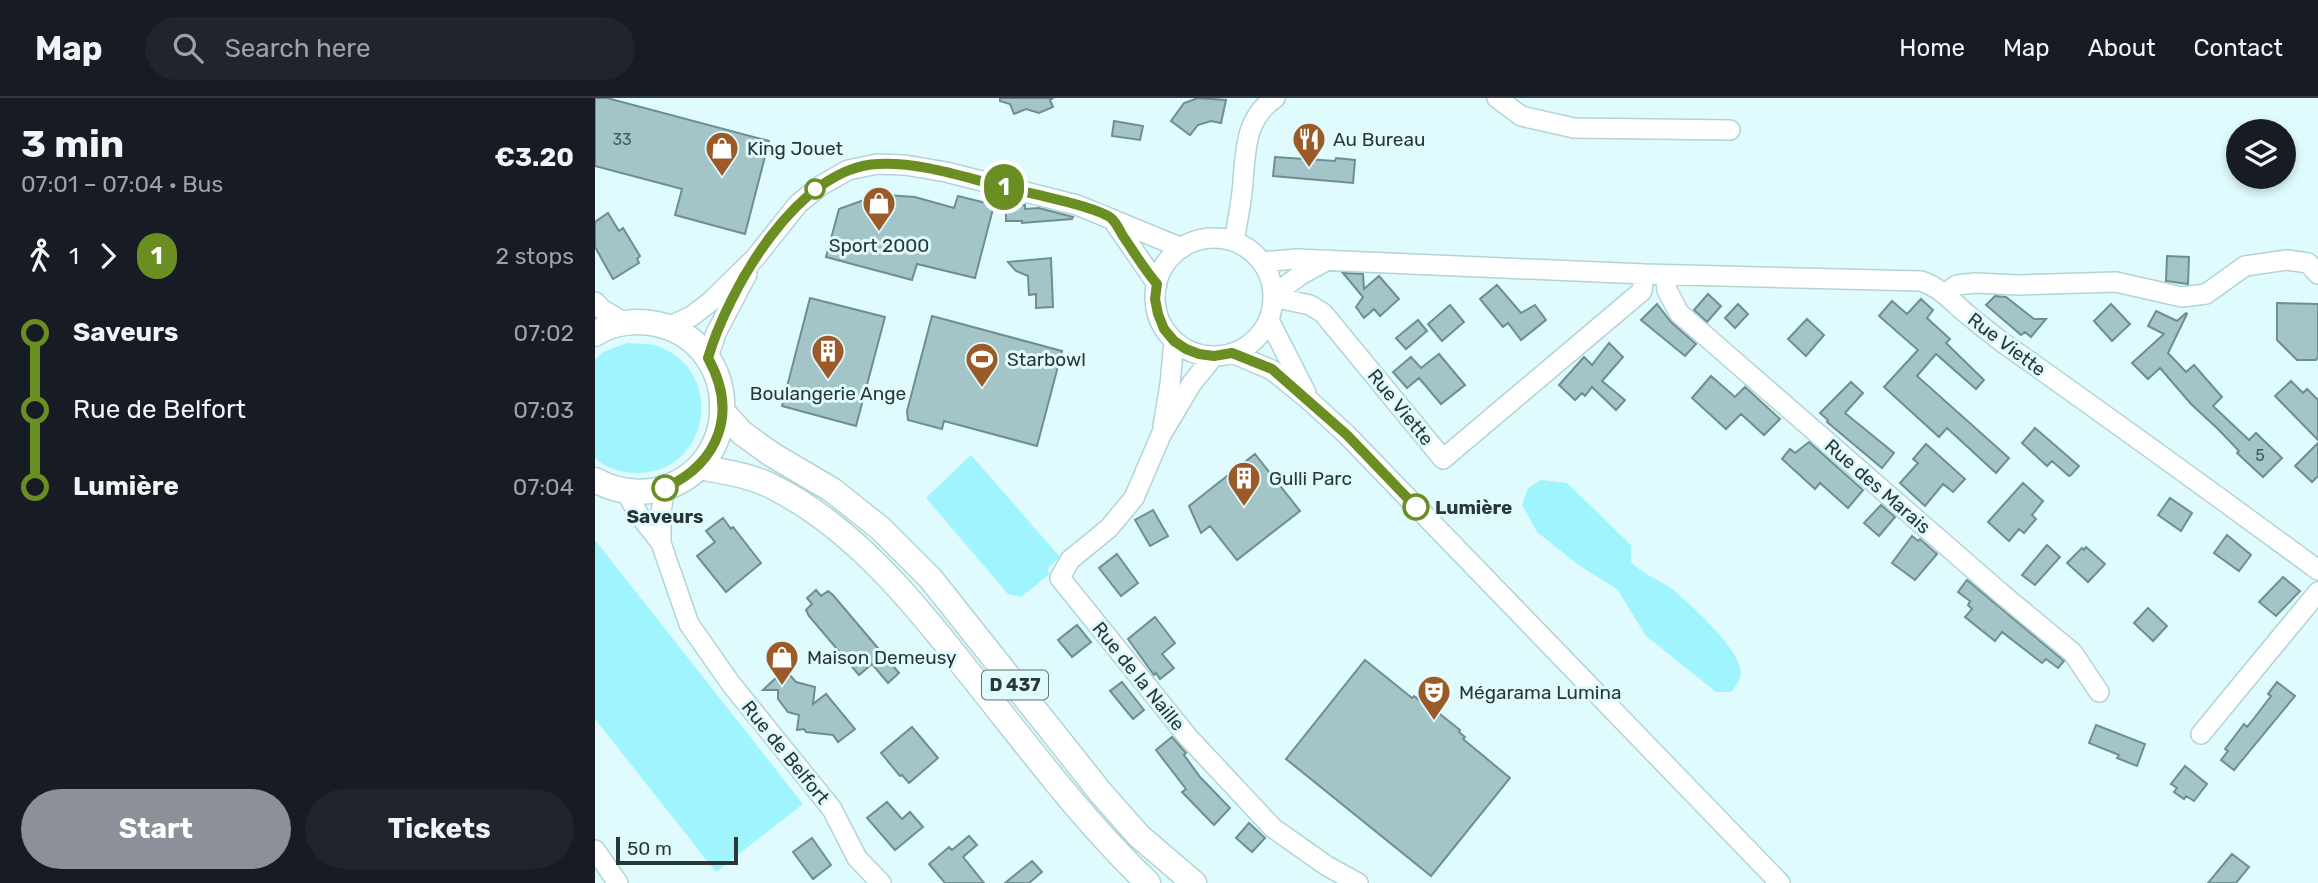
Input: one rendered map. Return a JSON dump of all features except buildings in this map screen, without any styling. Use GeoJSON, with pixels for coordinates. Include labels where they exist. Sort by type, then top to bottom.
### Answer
{"type":"FeatureCollection","features":[{"type":"Feature","properties":{"kind":"main road"},"geometry":{"type":"LineString","coordinates":[[595,334],[625,323],[647,322],[668,327],[690,340],[708,358],[717,374],[723,412],[720,432],[711,451],[699,467],[683,479],[665,488],[647,492],[626,492],[595,480]]}},
{"type":"Feature","properties":{"kind":"main road","name":"D 437"},"geometry":{"type":"LineString","coordinates":[[723,412],[742,433],[771,454],[832,490],[880,528],[931,579],[1101,793],[1139,836],[1194,883]]}},
{"type":"Feature","properties":{"kind":"main road","name":"D 437"},"geometry":{"type":"LineString","coordinates":[[699,467],[747,476],[775,488],[813,511],[859,550],[921,612],[1087,820],[1148,883]]}},
{"type":"Feature","properties":{"kind":"street"},"geometry":{"type":"LineString","coordinates":[[1234,242],[1253,107],[1275,98]]}},
{"type":"Feature","properties":{"kind":"street"},"geometry":{"type":"LineString","coordinates":[[1497,98],[1521,116],[1574,128],[1730,130]]}},
{"type":"Feature","properties":{"kind":"street"},"geometry":{"type":"LineString","coordinates":[[668,327],[692,316],[755,258],[798,204],[820,186],[848,170],[877,164],[905,165],[946,172],[1077,205],[1182,248]]}},
{"type":"Feature","properties":{"kind":"street"},"geometry":{"type":"LineString","coordinates":[[1112,218],[1157,284]]}},
{"type":"Feature","properties":{"kind":"street"},"geometry":{"type":"LineString","coordinates":[[1161,435],[1192,383],[1223,355],[1248,346],[1260,335],[1269,320],[1273,296],[1271,278],[1262,262],[1250,250],[1234,242],[1215,238],[1195,241],[1182,248],[1164,266],[1155,299],[1164,329],[1174,341],[1186,349],[1223,355],[1272,369],[1309,400],[1347,435],[1780,883]]}},
{"type":"Feature","properties":{"kind":"street"},"geometry":{"type":"LineString","coordinates":[[708,358],[716,333],[755,258]]}},
{"type":"Feature","properties":{"kind":"street","name":"Rue Viette"},"geometry":{"type":"LineString","coordinates":[[1262,262],[1296,259],[1665,275],[1921,281],[1934,285],[1945,293],[1996,338],[2153,448],[2318,570]]}},
{"type":"Feature","properties":{"kind":"street"},"geometry":{"type":"LineString","coordinates":[[1273,296],[1302,274],[1329,260]]}},
{"type":"Feature","properties":{"kind":"street"},"geometry":{"type":"LineString","coordinates":[[1945,293],[1957,285],[1975,283],[2019,285],[2116,282],[2182,297],[2206,294],[2245,266],[2287,260],[2308,263],[2318,274]]}},
{"type":"Feature","properties":{"kind":"street","name":"Rue Viette"},"geometry":{"type":"LineString","coordinates":[[1273,296],[1310,305],[1323,313],[1443,459],[1642,291],[1644,274]]}},
{"type":"Feature","properties":{"kind":"street","name":"Rue des Marais"},"geometry":{"type":"LineString","coordinates":[[1665,275],[1667,290],[1679,313],[2073,653],[2099,692]]}},
{"type":"Feature","properties":{"kind":"street"},"geometry":{"type":"LineString","coordinates":[[595,302],[625,323]]}},
{"type":"Feature","properties":{"kind":"street"},"geometry":{"type":"LineString","coordinates":[[1269,320],[1309,400]]}},
{"type":"Feature","properties":{"kind":"street"},"geometry":{"type":"LineString","coordinates":[[1161,435],[1174,341]]}},
{"type":"Feature","properties":{"kind":"street","name":"Rue de la Naille"},"geometry":{"type":"LineString","coordinates":[[1161,435],[1133,498],[1109,528],[1070,560],[1060,578],[1188,737],[1273,828],[1327,866],[1358,883]]}},
{"type":"Feature","properties":{"kind":"street","name":"Rue de Belfort"},"geometry":{"type":"LineString","coordinates":[[665,488],[661,512],[661,543],[689,624],[731,684],[832,809],[857,858],[875,877]]}},
{"type":"Feature","properties":{"kind":"street","name":"Rue de Belfort"},"geometry":{"type":"LineString","coordinates":[[626,492],[639,515],[661,543]]}},
{"type":"Feature","properties":{"kind":"street"},"geometry":{"type":"LineString","coordinates":[[2201,734],[2318,592]]}},
{"type":"Feature","properties":{"kind":"street"},"geometry":{"type":"LineString","coordinates":[[596,852],[618,883]]}},
{"type":"Feature","properties":{"kind":"street"},"geometry":{"type":"LineString","coordinates":[[852,883],[875,877]]}},
{"type":"Feature","properties":{"kind":"shaded area"},"geometry":{"type":"Polygon","coordinates":[[[627,343],[654,345],[678,357],[693,375],[700,396],[701,418],[694,440],[680,457],[660,469],[624,472],[608,467],[595,458],[595,360],[603,352],[627,343]]]}},
{"type":"Feature","properties":{"kind":"shaded area"},"geometry":{"type":"Polygon","coordinates":[[[971,455],[1060,557],[1047,569],[1050,574],[1021,597],[1008,594],[926,498],[971,455]]]}},
{"type":"Feature","properties":{"kind":"shaded area"},"geometry":{"type":"Polygon","coordinates":[[[1541,480],[1567,483],[1631,545],[1631,562],[1672,589],[1724,640],[1739,663],[1741,673],[1731,692],[1716,692],[1646,636],[1617,589],[1580,566],[1537,532],[1522,505],[1528,488],[1541,480]]]}},
{"type":"Feature","properties":{"kind":"shaded area"},"geometry":{"type":"Polygon","coordinates":[[[595,540],[803,804],[716,872],[595,719],[595,540]]]}},
{"type":"Feature","properties":{"kind":"bus line","name":"1"},"geometry":{"type":"LineString","coordinates":[[665,488],[699,467],[720,432],[722,393],[717,374],[708,358],[716,333],[755,258],[809,194],[848,170],[877,164],[905,165],[946,172],[1077,205],[1112,218],[1157,284],[1155,299],[1158,314],[1164,329],[1174,341],[1199,354],[1214,356],[1232,353],[1272,369],[1347,435],[1416,507]]}},
{"type":"Feature","properties":{"kind":"place","name":"Au Bureau"},"geometry":{"type":"Point","coordinates":[1309,169]}},
{"type":"Feature","properties":{"kind":"place","name":"King Jouet"},"geometry":{"type":"Point","coordinates":[722,178]}},
{"type":"Feature","properties":{"kind":"place","name":"Sport 2000"},"geometry":{"type":"Point","coordinates":[879,233]}},
{"type":"Feature","properties":{"kind":"place","name":"Boulangerie Ange"},"geometry":{"type":"Point","coordinates":[828,381]}},
{"type":"Feature","properties":{"kind":"place","name":"Starbowl"},"geometry":{"type":"Point","coordinates":[982,389]}},
{"type":"Feature","properties":{"kind":"place","name":"Saveurs"},"geometry":{"type":"Point","coordinates":[665,488]}},
{"type":"Feature","properties":{"kind":"place","name":"Lumière"},"geometry":{"type":"Point","coordinates":[1416,507]}},
{"type":"Feature","properties":{"kind":"place","name":"Gulli Parc"},"geometry":{"type":"Point","coordinates":[1244,508]}},
{"type":"Feature","properties":{"kind":"place","name":"Maison Demeusy"},"geometry":{"type":"Point","coordinates":[782,687]}},
{"type":"Feature","properties":{"kind":"place","name":"Mégarama Lumina"},"geometry":{"type":"Point","coordinates":[1434,722]}}]}
